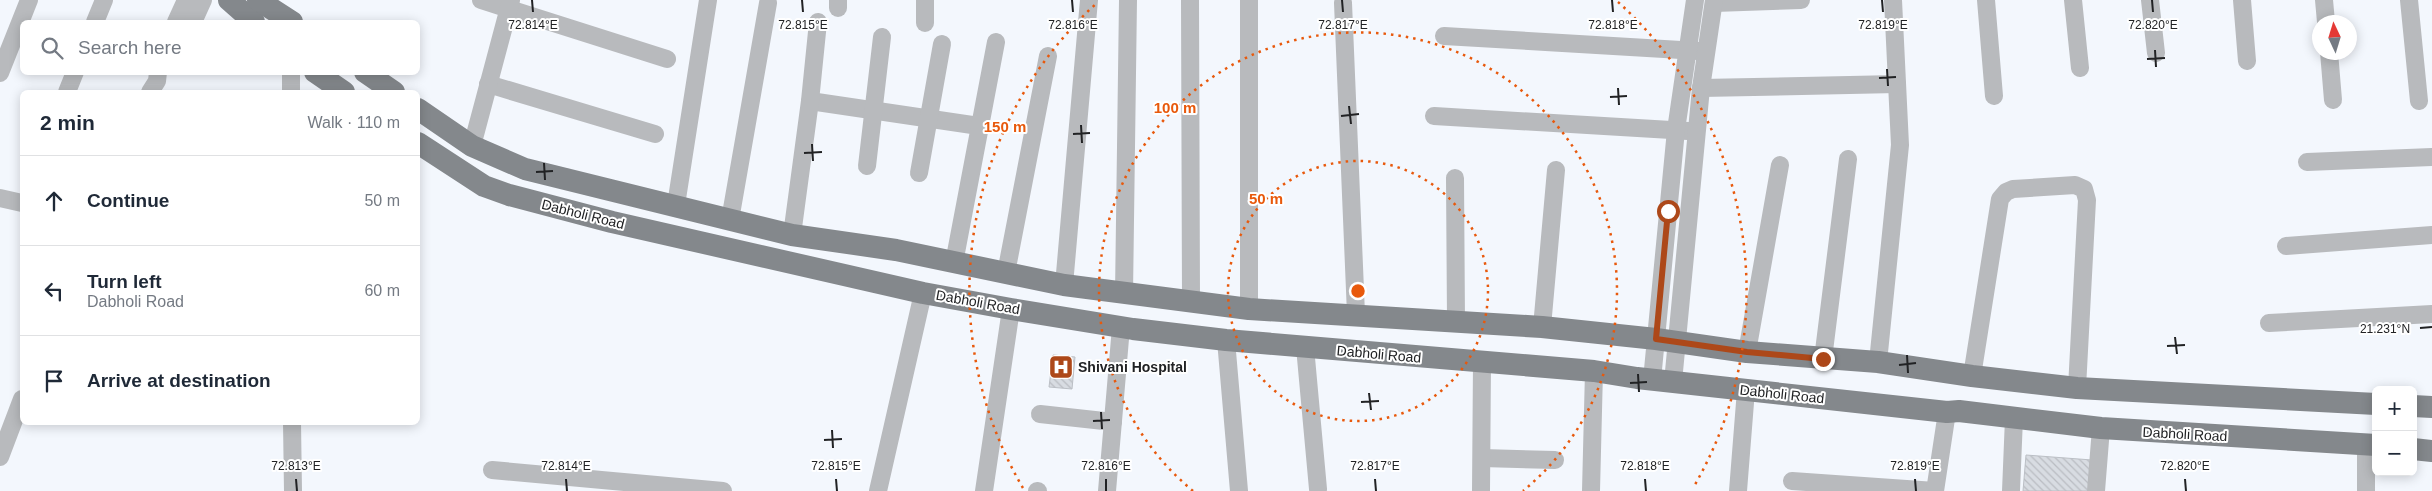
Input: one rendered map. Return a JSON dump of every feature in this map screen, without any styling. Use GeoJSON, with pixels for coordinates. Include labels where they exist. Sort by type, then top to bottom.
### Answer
{"type":"FeatureCollection","features":[{"type":"Feature","properties":{"kind":"main road"},"geometry":{"type":"LineString","coordinates":[[229,0],[252,20]]}},
{"type":"Feature","properties":{"kind":"main road"},"geometry":{"type":"LineString","coordinates":[[318,75],[341,90]]}},
{"type":"Feature","properties":{"kind":"main road"},"geometry":{"type":"LineString","coordinates":[[368,75],[391,90]]}},
{"type":"Feature","properties":{"kind":"main road","name":"Dabholi Road"},"geometry":{"type":"LineString","coordinates":[[420,110],[472,146],[525,169],[792,235],[896,250],[1064,285],[1249,309],[1356,314],[1542,327],[1747,352],[1878,362],[1972,376],[2077,388],[2368,404]]}},
{"type":"Feature","properties":{"kind":"main road","name":"Dabholi Road"},"geometry":{"type":"LineString","coordinates":[[420,144],[456,170],[484,186],[509,195],[612,222],[923,293],[1121,327],[1226,340],[1594,371],[1662,381],[1947,412],[1959,411],[2101,428],[2371,445]]}},
{"type":"Feature","properties":{"kind":"main road"},"geometry":{"type":"LineString","coordinates":[[2417,406],[2432,407]]}},
{"type":"Feature","properties":{"kind":"main road"},"geometry":{"type":"LineString","coordinates":[[2417,449],[2432,451]]}},
{"type":"Feature","properties":{"kind":"street"},"geometry":{"type":"LineString","coordinates":[[21,20],[29,0]]}},
{"type":"Feature","properties":{"kind":"street"},"geometry":{"type":"LineString","coordinates":[[96,20],[104,0]]}},
{"type":"Feature","properties":{"kind":"street"},"geometry":{"type":"LineString","coordinates":[[177,20],[186,0]]}},
{"type":"Feature","properties":{"kind":"street"},"geometry":{"type":"LineString","coordinates":[[194,20],[203,0]]}},
{"type":"Feature","properties":{"kind":"street"},"geometry":{"type":"LineString","coordinates":[[481,0],[509,4],[667,59]]}},
{"type":"Feature","properties":{"kind":"street"},"geometry":{"type":"LineString","coordinates":[[676,205],[708,0]]}},
{"type":"Feature","properties":{"kind":"street"},"geometry":{"type":"LineString","coordinates":[[925,0],[925,23]]}},
{"type":"Feature","properties":{"kind":"street"},"geometry":{"type":"LineString","coordinates":[[1064,285],[1089,0]]}},
{"type":"Feature","properties":{"kind":"street"},"geometry":{"type":"LineString","coordinates":[[1124,294],[1128,0]]}},
{"type":"Feature","properties":{"kind":"street"},"geometry":{"type":"LineString","coordinates":[[1190,0],[1191,300]]}},
{"type":"Feature","properties":{"kind":"street"},"geometry":{"type":"LineString","coordinates":[[1249,0],[1249,309]]}},
{"type":"Feature","properties":{"kind":"street"},"geometry":{"type":"LineString","coordinates":[[1667,341],[1668,211],[1676,130],[1695,0]]}},
{"type":"Feature","properties":{"kind":"street"},"geometry":{"type":"LineString","coordinates":[[1662,381],[1689,213],[1701,88],[1714,2],[1801,0]]}},
{"type":"Feature","properties":{"kind":"street"},"geometry":{"type":"LineString","coordinates":[[1878,362],[1900,145],[1893,0]]}},
{"type":"Feature","properties":{"kind":"street"},"geometry":{"type":"LineString","coordinates":[[1986,0],[1994,96]]}},
{"type":"Feature","properties":{"kind":"street"},"geometry":{"type":"LineString","coordinates":[[2073,0],[2080,68]]}},
{"type":"Feature","properties":{"kind":"street"},"geometry":{"type":"LineString","coordinates":[[2150,0],[2156,53]]}},
{"type":"Feature","properties":{"kind":"street"},"geometry":{"type":"LineString","coordinates":[[2242,0],[2247,61]]}},
{"type":"Feature","properties":{"kind":"street"},"geometry":{"type":"LineString","coordinates":[[2324,0],[2325,15]]}},
{"type":"Feature","properties":{"kind":"street"},"geometry":{"type":"LineString","coordinates":[[2409,0],[2419,101]]}},
{"type":"Feature","properties":{"kind":"street"},"geometry":{"type":"LineString","coordinates":[[730,220],[768,3]]}},
{"type":"Feature","properties":{"kind":"street"},"geometry":{"type":"LineString","coordinates":[[1343,3],[1356,314]]}},
{"type":"Feature","properties":{"kind":"street"},"geometry":{"type":"LineString","coordinates":[[472,146],[509,4]]}},
{"type":"Feature","properties":{"kind":"street"},"geometry":{"type":"LineString","coordinates":[[792,235],[810,101],[818,22]]}},
{"type":"Feature","properties":{"kind":"street"},"geometry":{"type":"LineString","coordinates":[[0,73],[20,23]]}},
{"type":"Feature","properties":{"kind":"street"},"geometry":{"type":"LineString","coordinates":[[1444,36],[1706,52]]}},
{"type":"Feature","properties":{"kind":"street"},"geometry":{"type":"LineString","coordinates":[[867,166],[882,37]]}},
{"type":"Feature","properties":{"kind":"street"},"geometry":{"type":"LineString","coordinates":[[954,262],[996,42]]}},
{"type":"Feature","properties":{"kind":"street"},"geometry":{"type":"LineString","coordinates":[[919,173],[942,44]]}},
{"type":"Feature","properties":{"kind":"street"},"geometry":{"type":"LineString","coordinates":[[1006,273],[1048,56]]}},
{"type":"Feature","properties":{"kind":"street"},"geometry":{"type":"LineString","coordinates":[[2330,60],[2333,100]]}},
{"type":"Feature","properties":{"kind":"street"},"geometry":{"type":"LineString","coordinates":[[68,90],[74,75]]}},
{"type":"Feature","properties":{"kind":"street"},"geometry":{"type":"LineString","coordinates":[[291,75],[291,90]]}},
{"type":"Feature","properties":{"kind":"street"},"geometry":{"type":"LineString","coordinates":[[488,84],[655,134]]}},
{"type":"Feature","properties":{"kind":"street"},"geometry":{"type":"LineString","coordinates":[[1701,88],[1897,84]]}},
{"type":"Feature","properties":{"kind":"street"},"geometry":{"type":"LineString","coordinates":[[810,101],[874,112],[979,126]]}},
{"type":"Feature","properties":{"kind":"street"},"geometry":{"type":"LineString","coordinates":[[1434,116],[1697,131]]}},
{"type":"Feature","properties":{"kind":"street"},"geometry":{"type":"LineString","coordinates":[[2307,162],[2432,157]]}},
{"type":"Feature","properties":{"kind":"street"},"geometry":{"type":"LineString","coordinates":[[1823,359],[1848,159]]}},
{"type":"Feature","properties":{"kind":"street"},"geometry":{"type":"LineString","coordinates":[[1747,352],[1780,165]]}},
{"type":"Feature","properties":{"kind":"street"},"geometry":{"type":"LineString","coordinates":[[1542,327],[1556,170]]}},
{"type":"Feature","properties":{"kind":"street"},"geometry":{"type":"LineString","coordinates":[[1455,178],[1456,321]]}},
{"type":"Feature","properties":{"kind":"street"},"geometry":{"type":"LineString","coordinates":[[1972,376],[2000,199],[2013,189],[2075,185],[2084,189],[2087,200],[2077,388]]}},
{"type":"Feature","properties":{"kind":"street"},"geometry":{"type":"LineString","coordinates":[[0,198],[20,203]]}},
{"type":"Feature","properties":{"kind":"street"},"geometry":{"type":"LineString","coordinates":[[1668,211],[1689,213]]}},
{"type":"Feature","properties":{"kind":"street"},"geometry":{"type":"LineString","coordinates":[[2286,246],[2432,235]]}},
{"type":"Feature","properties":{"kind":"street"},"geometry":{"type":"LineString","coordinates":[[878,491],[923,293]]}},
{"type":"Feature","properties":{"kind":"street"},"geometry":{"type":"LineString","coordinates":[[984,491],[1011,309]]}},
{"type":"Feature","properties":{"kind":"street"},"geometry":{"type":"LineString","coordinates":[[2269,323],[2432,314]]}},
{"type":"Feature","properties":{"kind":"street"},"geometry":{"type":"LineString","coordinates":[[1107,491],[1121,327]]}},
{"type":"Feature","properties":{"kind":"street"},"geometry":{"type":"LineString","coordinates":[[1226,340],[1239,491]]}},
{"type":"Feature","properties":{"kind":"street"},"geometry":{"type":"LineString","coordinates":[[1305,347],[1318,489]]}},
{"type":"Feature","properties":{"kind":"street"},"geometry":{"type":"LineString","coordinates":[[1481,491],[1482,362]]}},
{"type":"Feature","properties":{"kind":"street"},"geometry":{"type":"LineString","coordinates":[[1591,491],[1594,371]]}},
{"type":"Feature","properties":{"kind":"street"},"geometry":{"type":"LineString","coordinates":[[1738,491],[1746,390]]}},
{"type":"Feature","properties":{"kind":"street"},"geometry":{"type":"LineString","coordinates":[[0,457],[20,404]]}},
{"type":"Feature","properties":{"kind":"street"},"geometry":{"type":"LineString","coordinates":[[1792,481],[1935,491],[1947,412]]}},
{"type":"Feature","properties":{"kind":"street"},"geometry":{"type":"LineString","coordinates":[[1040,414],[1113,422]]}},
{"type":"Feature","properties":{"kind":"street"},"geometry":{"type":"LineString","coordinates":[[2011,491],[2014,418]]}},
{"type":"Feature","properties":{"kind":"street"},"geometry":{"type":"LineString","coordinates":[[292,425],[292,491]]}},
{"type":"Feature","properties":{"kind":"street"},"geometry":{"type":"LineString","coordinates":[[2096,491],[2101,428]]}},
{"type":"Feature","properties":{"kind":"street"},"geometry":{"type":"LineString","coordinates":[[2366,491],[2371,445]]}},
{"type":"Feature","properties":{"kind":"street"},"geometry":{"type":"LineString","coordinates":[[1482,458],[1555,460]]}},
{"type":"Feature","properties":{"kind":"street"},"geometry":{"type":"LineString","coordinates":[[492,470],[723,491]]}},
{"type":"Feature","properties":{"kind":"building"},"geometry":{"type":"Polygon","coordinates":[[[1053,355],[1075,357],[1072,389],[1049,387],[1053,355]]]}},
{"type":"Feature","properties":{"kind":"building"},"geometry":{"type":"Polygon","coordinates":[[[2026,455],[2092,460],[2089,491],[2023,491],[2026,455]]]}},
{"type":"Feature","properties":{"kind":"place","name":"Shivani Hospital"},"geometry":{"type":"Point","coordinates":[1061,367]}},
{"type":"Feature","properties":{"kind":"route"},"geometry":{"type":"LineString","coordinates":[[1668,211],[1656,339],[1747,352],[1823,359]]}}]}
